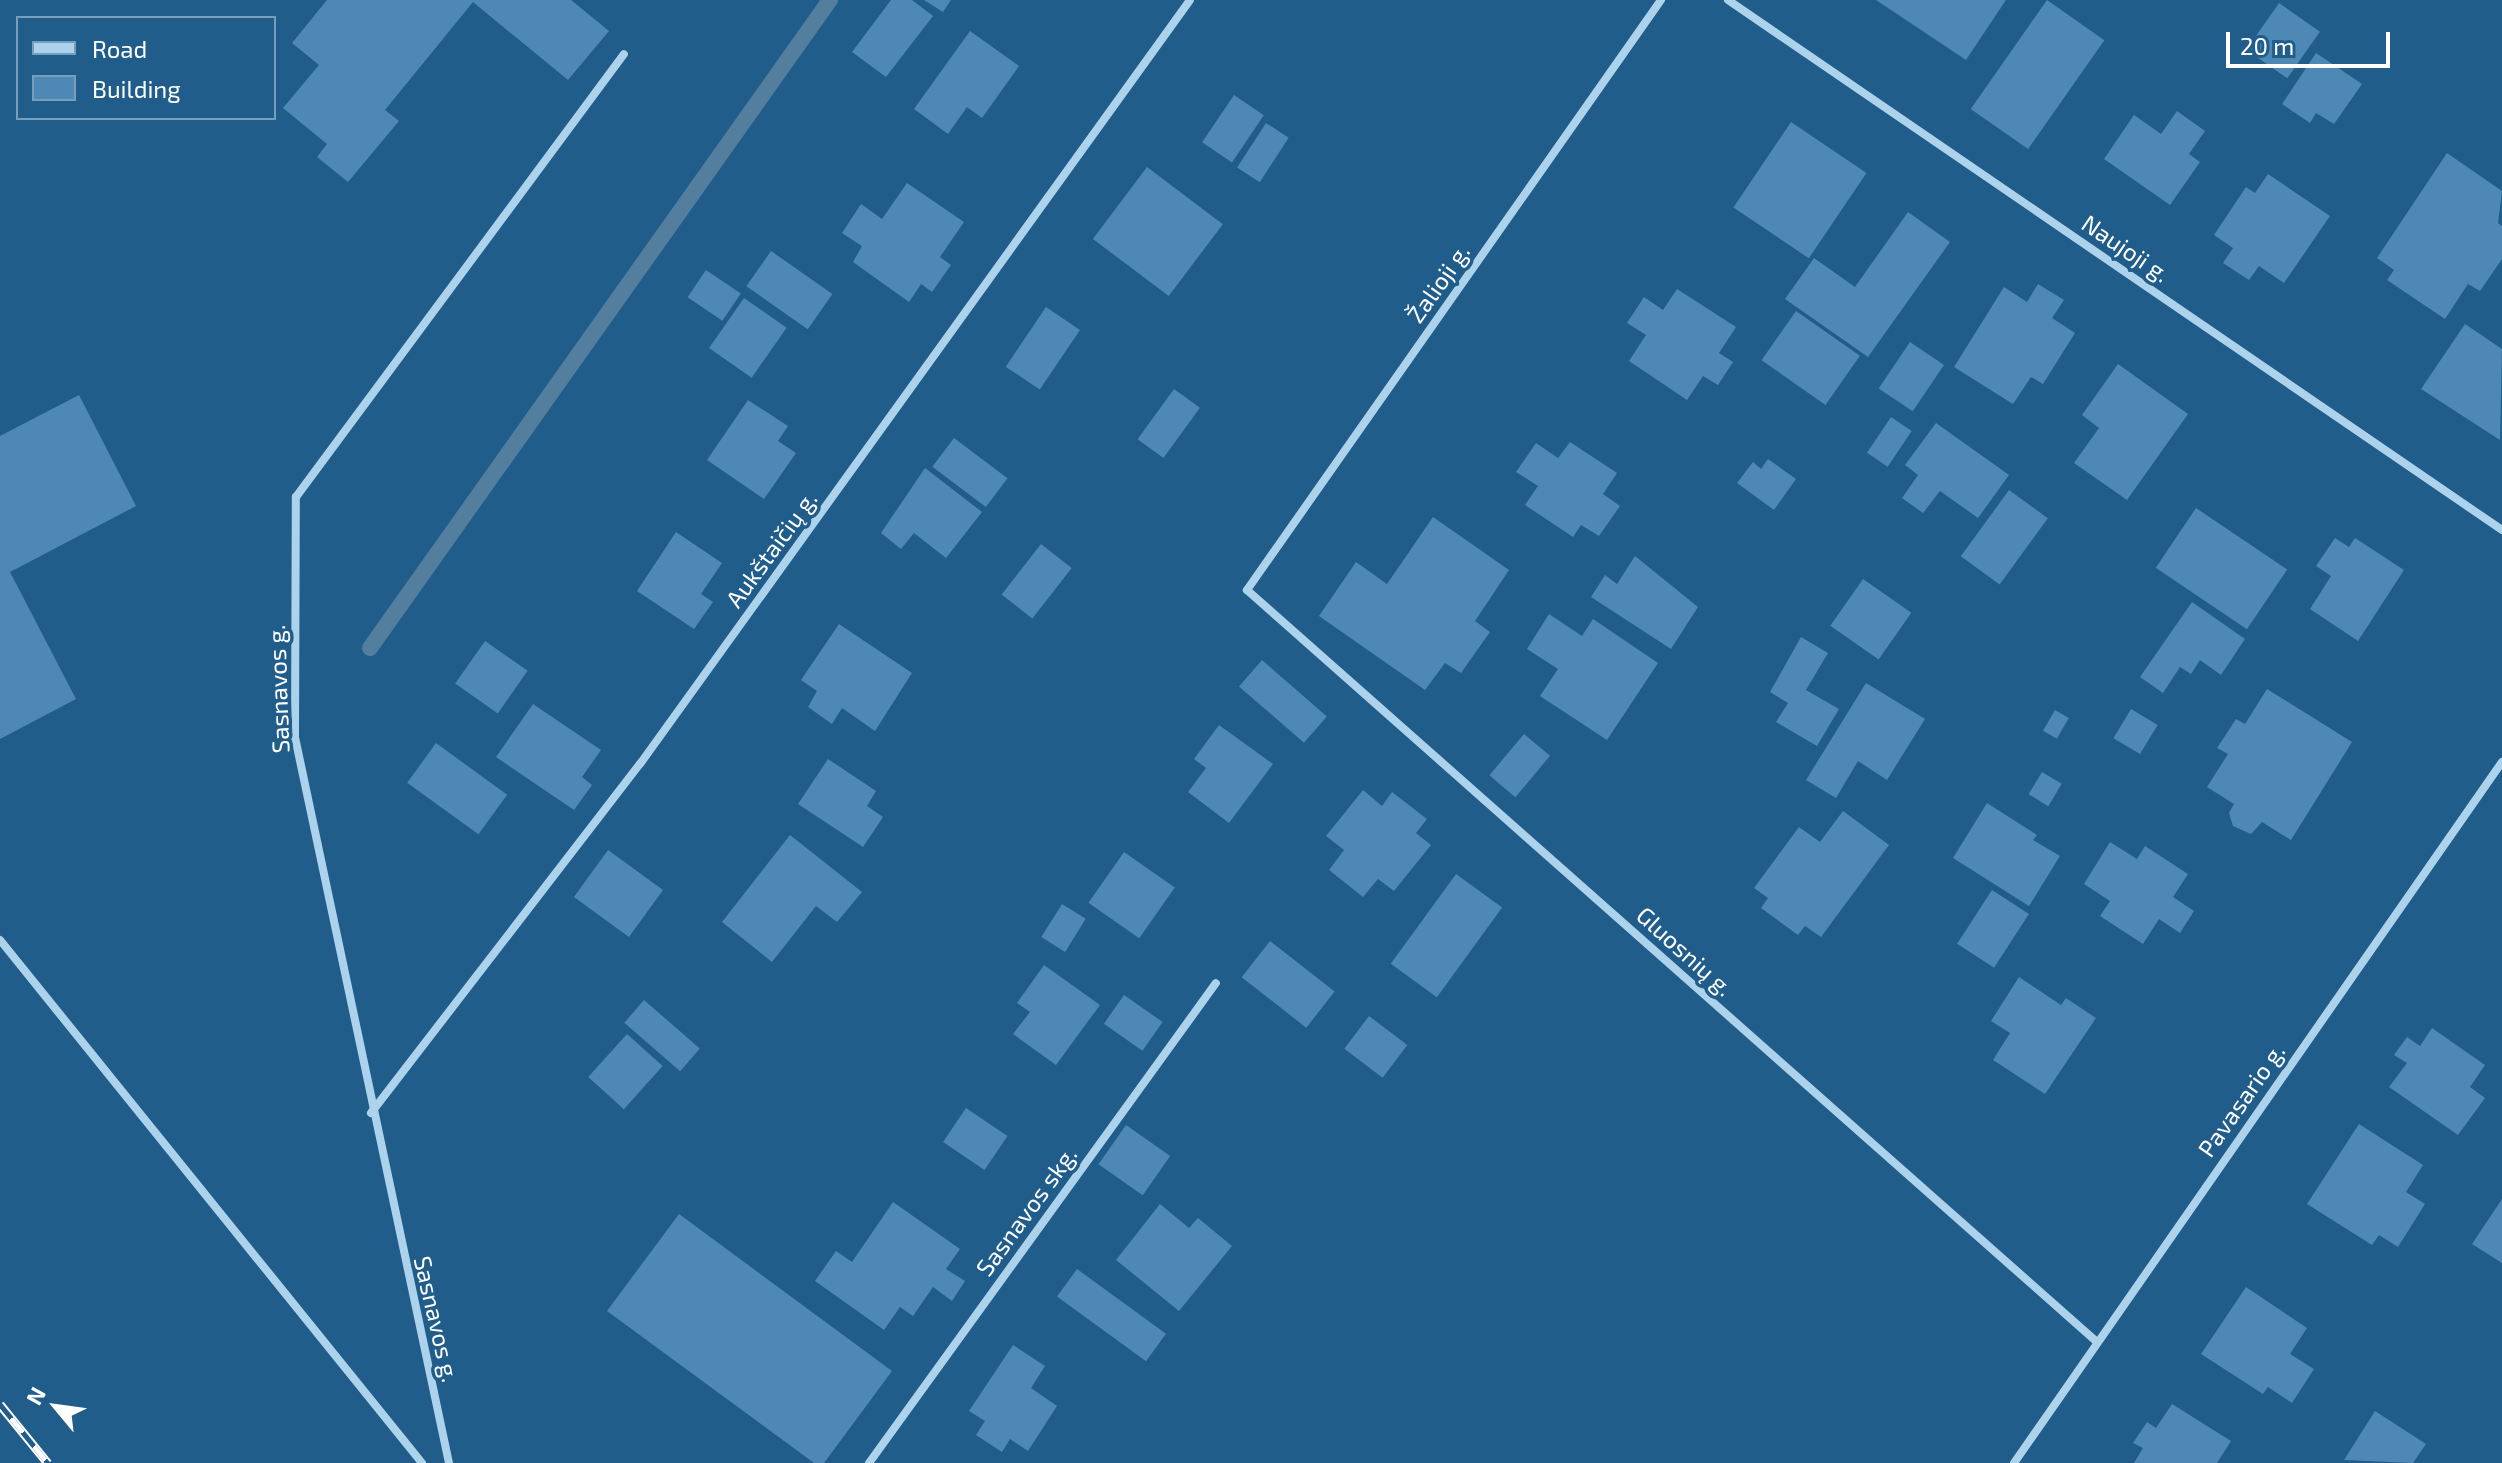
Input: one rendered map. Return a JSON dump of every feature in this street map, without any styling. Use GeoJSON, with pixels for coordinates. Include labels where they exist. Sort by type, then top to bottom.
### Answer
{"type":"FeatureCollection","features":[{"type":"Feature","properties":{"kind":"street","name":"Aukštaičių g."},"geometry":{"type":"LineString","coordinates":[[371,1113],[640,764],[1190,0]]}},
{"type":"Feature","properties":{"kind":"street","name":"Žalioji g."},"geometry":{"type":"LineString","coordinates":[[1247,590],[1661,0]]}},
{"type":"Feature","properties":{"kind":"street","name":"Naujoji g."},"geometry":{"type":"LineString","coordinates":[[1728,0],[2502,530]]}},
{"type":"Feature","properties":{"kind":"street","name":"Sasnavos g."},"geometry":{"type":"LineString","coordinates":[[449,1463],[371,1113],[295,737],[296,497],[624,54]]}},
{"type":"Feature","properties":{"kind":"street","name":"Gluosnių g."},"geometry":{"type":"LineString","coordinates":[[1247,590],[2096,1341]]}},
{"type":"Feature","properties":{"kind":"street","name":"Pavasario g."},"geometry":{"type":"LineString","coordinates":[[2014,1463],[2096,1341],[2502,762]]}},
{"type":"Feature","properties":{"kind":"street"},"geometry":{"type":"LineString","coordinates":[[0,940],[422,1463]]}},
{"type":"Feature","properties":{"kind":"street","name":"Sasnavos skg."},"geometry":{"type":"LineString","coordinates":[[869,1463],[1216,983]]}},
{"type":"Feature","properties":{"kind":"building"},"geometry":{"type":"Polygon","coordinates":[[[327,0],[571,0],[609,31],[568,80],[473,2],[385,110],[399,121],[348,182],[317,157],[327,144],[283,108],[319,65],[292,43],[327,0]]]}},
{"type":"Feature","properties":{"kind":"building"},"geometry":{"type":"Polygon","coordinates":[[[891,0],[912,0],[933,16],[886,77],[852,52],[891,0]]]}},
{"type":"Feature","properties":{"kind":"building"},"geometry":{"type":"Polygon","coordinates":[[[924,0],[951,0],[943,12],[924,0]]]}},
{"type":"Feature","properties":{"kind":"building"},"geometry":{"type":"Polygon","coordinates":[[[1876,0],[2006,0],[1966,60],[1876,0]]]}},
{"type":"Feature","properties":{"kind":"building"},"geometry":{"type":"Polygon","coordinates":[[[2047,0],[2104,40],[2028,149],[1971,109],[2047,0]]]}},
{"type":"Feature","properties":{"kind":"building"},"geometry":{"type":"Polygon","coordinates":[[[2279,3],[2320,32],[2287,78],[2246,50],[2279,3]]]}},
{"type":"Feature","properties":{"kind":"building"},"geometry":{"type":"Polygon","coordinates":[[[970,31],[1019,66],[982,118],[967,107],[948,134],[914,109],[970,31]]]}},
{"type":"Feature","properties":{"kind":"building"},"geometry":{"type":"Polygon","coordinates":[[[2316,53],[2362,84],[2334,124],[2316,113],[2310,123],[2282,104],[2316,53]]]}},
{"type":"Feature","properties":{"kind":"building"},"geometry":{"type":"Polygon","coordinates":[[[1234,95],[1264,115],[1232,162],[1202,142],[1234,95]]]}},
{"type":"Feature","properties":{"kind":"building"},"geometry":{"type":"Polygon","coordinates":[[[2177,111],[2205,131],[2189,154],[2200,162],[2170,205],[2104,159],[2134,115],[2161,134],[2177,111]]]}},
{"type":"Feature","properties":{"kind":"building"},"geometry":{"type":"Polygon","coordinates":[[[1791,122],[1866,173],[1809,258],[1733,207],[1791,122]]]}},
{"type":"Feature","properties":{"kind":"building"},"geometry":{"type":"Polygon","coordinates":[[[1266,123],[1289,138],[1260,182],[1237,167],[1266,123]]]}},
{"type":"Feature","properties":{"kind":"building"},"geometry":{"type":"Polygon","coordinates":[[[2447,153],[2502,191],[2498,223],[2502,226],[2502,259],[2480,291],[2468,284],[2445,319],[2387,280],[2394,270],[2377,258],[2447,153]]]}},
{"type":"Feature","properties":{"kind":"building"},"geometry":{"type":"Polygon","coordinates":[[[1147,167],[1223,224],[1169,296],[1093,239],[1147,167]]]}},
{"type":"Feature","properties":{"kind":"building"},"geometry":{"type":"Polygon","coordinates":[[[2268,174],[2330,216],[2284,283],[2259,266],[2249,280],[2223,263],[2233,248],[2214,235],[2246,187],[2255,193],[2268,174]]]}},
{"type":"Feature","properties":{"kind":"building"},"geometry":{"type":"Polygon","coordinates":[[[907,183],[964,222],[940,257],[951,265],[932,292],[921,284],[909,302],[853,262],[862,246],[842,233],[861,204],[882,219],[907,183]]]}},
{"type":"Feature","properties":{"kind":"building"},"geometry":{"type":"Polygon","coordinates":[[[1908,212],[1950,242],[1868,357],[1785,299],[1814,258],[1855,287],[1908,212]]]}},
{"type":"Feature","properties":{"kind":"building"},"geometry":{"type":"Polygon","coordinates":[[[771,251],[832,294],[808,329],[746,286],[771,251]]]}},
{"type":"Feature","properties":{"kind":"building"},"geometry":{"type":"Polygon","coordinates":[[[706,270],[741,293],[722,321],[688,297],[706,270]]]}},
{"type":"Feature","properties":{"kind":"building"},"geometry":{"type":"Polygon","coordinates":[[[2038,284],[2064,300],[2052,318],[2075,333],[2043,384],[2031,377],[2013,404],[1954,367],[2004,287],[2027,302],[2038,284]]]}},
{"type":"Feature","properties":{"kind":"building"},"geometry":{"type":"Polygon","coordinates":[[[1677,289],[1736,327],[1719,353],[1733,362],[1718,385],[1703,376],[1687,400],[1629,361],[1646,335],[1627,323],[1644,297],[1663,310],[1677,289]]]}},
{"type":"Feature","properties":{"kind":"building"},"geometry":{"type":"Polygon","coordinates":[[[744,298],[787,328],[752,378],[709,348],[744,298]]]}},
{"type":"Feature","properties":{"kind":"building"},"geometry":{"type":"Polygon","coordinates":[[[1046,307],[1080,330],[1040,390],[1006,367],[1046,307]]]}},
{"type":"Feature","properties":{"kind":"building"},"geometry":{"type":"Polygon","coordinates":[[[1796,311],[1860,356],[1825,405],[1762,360],[1796,311]]]}},
{"type":"Feature","properties":{"kind":"building"},"geometry":{"type":"Polygon","coordinates":[[[2465,324],[2502,349],[2500,440],[2421,389],[2465,324]]]}},
{"type":"Feature","properties":{"kind":"building"},"geometry":{"type":"Polygon","coordinates":[[[1910,342],[1944,365],[1913,411],[1879,388],[1910,342]]]}},
{"type":"Feature","properties":{"kind":"building"},"geometry":{"type":"Polygon","coordinates":[[[2118,364],[2188,414],[2127,500],[2074,463],[2099,428],[2082,415],[2118,364]]]}},
{"type":"Feature","properties":{"kind":"building"},"geometry":{"type":"Polygon","coordinates":[[[1174,389],[1200,408],[1163,458],[1138,439],[1174,389]]]}},
{"type":"Feature","properties":{"kind":"building"},"geometry":{"type":"Polygon","coordinates":[[[79,395],[136,506],[10,572],[76,699],[0,739],[0,436],[79,395]]]}},
{"type":"Feature","properties":{"kind":"building"},"geometry":{"type":"Polygon","coordinates":[[[748,400],[788,426],[778,441],[796,453],[764,499],[707,460],[748,400]]]}},
{"type":"Feature","properties":{"kind":"building"},"geometry":{"type":"Polygon","coordinates":[[[1891,417],[1912,431],[1888,467],[1867,453],[1891,417]]]}},
{"type":"Feature","properties":{"kind":"building"},"geometry":{"type":"Polygon","coordinates":[[[1936,423],[2009,475],[1978,518],[1940,491],[1923,513],[1902,498],[1918,475],[1905,465],[1936,423]]]}},
{"type":"Feature","properties":{"kind":"building"},"geometry":{"type":"Polygon","coordinates":[[[954,438],[1008,478],[986,507],[932,467],[954,438]]]}},
{"type":"Feature","properties":{"kind":"building"},"geometry":{"type":"Polygon","coordinates":[[[1570,442],[1617,473],[1603,494],[1620,506],[1599,536],[1581,525],[1573,537],[1525,505],[1538,486],[1516,472],[1536,443],[1558,458],[1570,442]]]}},
{"type":"Feature","properties":{"kind":"building"},"geometry":{"type":"Polygon","coordinates":[[[1768,459],[1796,479],[1774,510],[1737,483],[1753,462],[1761,469],[1768,459]]]}},
{"type":"Feature","properties":{"kind":"building"},"geometry":{"type":"Polygon","coordinates":[[[925,468],[982,512],[946,558],[914,533],[901,549],[881,533],[925,468]]]}},
{"type":"Feature","properties":{"kind":"building"},"geometry":{"type":"Polygon","coordinates":[[[2009,490],[2048,518],[2000,585],[1961,556],[2009,490]]]}},
{"type":"Feature","properties":{"kind":"building"},"geometry":{"type":"Polygon","coordinates":[[[2196,508],[2287,570],[2247,629],[2156,568],[2196,508]]]}},
{"type":"Feature","properties":{"kind":"building"},"geometry":{"type":"Polygon","coordinates":[[[1433,517],[1509,570],[1475,621],[1490,632],[1461,673],[1445,663],[1425,690],[1319,616],[1356,562],[1387,584],[1433,517]]]}},
{"type":"Feature","properties":{"kind":"building"},"geometry":{"type":"Polygon","coordinates":[[[676,532],[722,563],[701,594],[713,602],[694,629],[637,591],[676,532]]]}},
{"type":"Feature","properties":{"kind":"building"},"geometry":{"type":"Polygon","coordinates":[[[2335,538],[2349,547],[2355,538],[2404,570],[2358,641],[2310,609],[2331,576],[2316,566],[2335,538]]]}},
{"type":"Feature","properties":{"kind":"building"},"geometry":{"type":"Polygon","coordinates":[[[1041,544],[1072,568],[1032,618],[1002,594],[1041,544]]]}},
{"type":"Feature","properties":{"kind":"building"},"geometry":{"type":"Polygon","coordinates":[[[1635,556],[1698,607],[1671,649],[1591,597],[1605,575],[1617,584],[1635,556]]]}},
{"type":"Feature","properties":{"kind":"building"},"geometry":{"type":"Polygon","coordinates":[[[1863,579],[1911,613],[1879,660],[1830,626],[1863,579]]]}},
{"type":"Feature","properties":{"kind":"building"},"geometry":{"type":"Polygon","coordinates":[[[2192,602],[2245,639],[2221,675],[2200,660],[2191,674],[2180,667],[2163,693],[2140,677],[2192,602]]]}},
{"type":"Feature","properties":{"kind":"building"},"geometry":{"type":"Polygon","coordinates":[[[1549,614],[1582,636],[1593,619],[1658,663],[1607,740],[1540,696],[1558,669],[1527,649],[1549,614]]]}},
{"type":"Feature","properties":{"kind":"building"},"geometry":{"type":"Polygon","coordinates":[[[839,624],[912,673],[875,731],[842,708],[832,724],[808,707],[817,691],[801,680],[839,624]]]}},
{"type":"Feature","properties":{"kind":"building"},"geometry":{"type":"Polygon","coordinates":[[[1801,637],[1828,653],[1806,690],[1839,709],[1817,746],[1776,722],[1788,703],[1770,692],[1801,637]]]}},
{"type":"Feature","properties":{"kind":"building"},"geometry":{"type":"Polygon","coordinates":[[[485,641],[528,671],[498,713],[455,684],[485,641]]]}},
{"type":"Feature","properties":{"kind":"building"},"geometry":{"type":"Polygon","coordinates":[[[1262,660],[1327,716],[1304,743],[1239,686],[1262,660]]]}},
{"type":"Feature","properties":{"kind":"building"},"geometry":{"type":"Polygon","coordinates":[[[1866,683],[1925,719],[1887,780],[1858,761],[1836,798],[1806,780],[1866,683]]]}},
{"type":"Feature","properties":{"kind":"building"},"geometry":{"type":"Polygon","coordinates":[[[2267,689],[2352,742],[2291,840],[2262,822],[2251,834],[2233,826],[2229,813],[2234,804],[2207,787],[2228,754],[2217,748],[2236,719],[2245,724],[2267,689]]]}},
{"type":"Feature","properties":{"kind":"building"},"geometry":{"type":"Polygon","coordinates":[[[533,704],[601,750],[582,777],[592,785],[574,810],[496,757],[533,704]]]}},
{"type":"Feature","properties":{"kind":"building"},"geometry":{"type":"Polygon","coordinates":[[[2131,709],[2158,725],[2140,754],[2113,738],[2131,709]]]}},
{"type":"Feature","properties":{"kind":"building"},"geometry":{"type":"Polygon","coordinates":[[[2055,710],[2069,718],[2057,739],[2043,731],[2055,710]]]}},
{"type":"Feature","properties":{"kind":"building"},"geometry":{"type":"Polygon","coordinates":[[[1219,725],[1273,764],[1229,823],[1188,792],[1206,768],[1194,759],[1219,725]]]}},
{"type":"Feature","properties":{"kind":"building"},"geometry":{"type":"Polygon","coordinates":[[[1524,734],[1550,756],[1515,797],[1489,775],[1524,734]]]}},
{"type":"Feature","properties":{"kind":"building"},"geometry":{"type":"Polygon","coordinates":[[[436,743],[507,795],[478,834],[407,783],[436,743]]]}},
{"type":"Feature","properties":{"kind":"building"},"geometry":{"type":"Polygon","coordinates":[[[828,759],[876,791],[867,806],[883,817],[863,847],[798,804],[828,759]]]}},
{"type":"Feature","properties":{"kind":"building"},"geometry":{"type":"Polygon","coordinates":[[[2042,772],[2062,784],[2048,806],[2029,794],[2042,772]]]}},
{"type":"Feature","properties":{"kind":"building"},"geometry":{"type":"Polygon","coordinates":[[[1363,790],[1382,806],[1392,792],[1427,819],[1416,833],[1431,845],[1394,891],[1378,879],[1363,897],[1329,870],[1344,850],[1326,836],[1363,790]]]}},
{"type":"Feature","properties":{"kind":"building"},"geometry":{"type":"Polygon","coordinates":[[[1987,803],[2037,835],[2033,840],[2060,856],[2029,906],[1953,858],[1987,803]]]}},
{"type":"Feature","properties":{"kind":"building"},"geometry":{"type":"Polygon","coordinates":[[[1843,811],[1889,845],[1821,937],[1805,926],[1798,935],[1761,908],[1768,898],[1754,888],[1799,827],[1820,842],[1843,811]]]}},
{"type":"Feature","properties":{"kind":"building"},"geometry":{"type":"Polygon","coordinates":[[[790,835],[862,892],[837,922],[816,906],[772,962],[722,922],[790,835]]]}},
{"type":"Feature","properties":{"kind":"building"},"geometry":{"type":"Polygon","coordinates":[[[2110,842],[2137,859],[2145,846],[2188,874],[2173,897],[2194,911],[2180,933],[2159,919],[2143,944],[2100,916],[2110,901],[2084,884],[2110,842]]]}},
{"type":"Feature","properties":{"kind":"building"},"geometry":{"type":"Polygon","coordinates":[[[608,850],[663,890],[629,937],[574,897],[608,850]]]}},
{"type":"Feature","properties":{"kind":"building"},"geometry":{"type":"Polygon","coordinates":[[[1124,852],[1175,888],[1139,938],[1088,903],[1124,852]]]}},
{"type":"Feature","properties":{"kind":"building"},"geometry":{"type":"Polygon","coordinates":[[[1456,874],[1502,908],[1437,997],[1391,964],[1456,874]]]}},
{"type":"Feature","properties":{"kind":"building"},"geometry":{"type":"Polygon","coordinates":[[[1992,890],[2029,914],[1994,968],[1957,944],[1992,890]]]}},
{"type":"Feature","properties":{"kind":"building"},"geometry":{"type":"Polygon","coordinates":[[[1062,904],[1086,919],[1065,952],[1041,937],[1062,904]]]}},
{"type":"Feature","properties":{"kind":"building"},"geometry":{"type":"Polygon","coordinates":[[[1270,941],[1335,991],[1306,1028],[1242,977],[1270,941]]]}},
{"type":"Feature","properties":{"kind":"building"},"geometry":{"type":"Polygon","coordinates":[[[1044,965],[1100,1005],[1056,1065],[1013,1034],[1030,1012],[1017,1003],[1044,965]]]}},
{"type":"Feature","properties":{"kind":"building"},"geometry":{"type":"Polygon","coordinates":[[[2019,977],[2061,1005],[2066,998],[2096,1018],[2045,1094],[1993,1060],[2010,1033],[1991,1021],[2019,977]]]}},
{"type":"Feature","properties":{"kind":"building"},"geometry":{"type":"Polygon","coordinates":[[[1124,995],[1163,1022],[1142,1051],[1104,1024],[1124,995]]]}},
{"type":"Feature","properties":{"kind":"building"},"geometry":{"type":"Polygon","coordinates":[[[644,1000],[700,1049],[680,1071],[624,1023],[644,1000]]]}},
{"type":"Feature","properties":{"kind":"building"},"geometry":{"type":"Polygon","coordinates":[[[1369,1016],[1407,1045],[1383,1078],[1344,1049],[1369,1016]]]}},
{"type":"Feature","properties":{"kind":"building"},"geometry":{"type":"Polygon","coordinates":[[[2432,1028],[2485,1065],[2470,1087],[2485,1098],[2458,1135],[2389,1087],[2407,1063],[2394,1055],[2407,1037],[2420,1046],[2432,1028]]]}},
{"type":"Feature","properties":{"kind":"building"},"geometry":{"type":"Polygon","coordinates":[[[627,1034],[663,1066],[624,1109],[588,1077],[627,1034]]]}},
{"type":"Feature","properties":{"kind":"building"},"geometry":{"type":"Polygon","coordinates":[[[966,1108],[1007,1136],[985,1170],[943,1142],[966,1108]]]}},
{"type":"Feature","properties":{"kind":"building"},"geometry":{"type":"Polygon","coordinates":[[[2359,1124],[2423,1165],[2406,1192],[2425,1204],[2398,1247],[2379,1235],[2372,1245],[2307,1204],[2359,1124]]]}},
{"type":"Feature","properties":{"kind":"building"},"geometry":{"type":"Polygon","coordinates":[[[1126,1125],[1170,1156],[1143,1195],[1098,1164],[1126,1125]]]}},
{"type":"Feature","properties":{"kind":"building"},"geometry":{"type":"Polygon","coordinates":[[[2502,1199],[2502,1263],[2472,1244],[2502,1199]]]}},
{"type":"Feature","properties":{"kind":"building"},"geometry":{"type":"Polygon","coordinates":[[[893,1202],[960,1249],[946,1269],[965,1281],[952,1301],[933,1287],[913,1316],[900,1307],[884,1330],[815,1281],[836,1251],[852,1262],[893,1202]]]}},
{"type":"Feature","properties":{"kind":"building"},"geometry":{"type":"Polygon","coordinates":[[[1160,1204],[1189,1228],[1198,1218],[1232,1246],[1179,1311],[1116,1260],[1160,1204]]]}},
{"type":"Feature","properties":{"kind":"building"},"geometry":{"type":"Polygon","coordinates":[[[679,1214],[892,1371],[824,1463],[814,1463],[607,1311],[679,1214]]]}},
{"type":"Feature","properties":{"kind":"building"},"geometry":{"type":"Polygon","coordinates":[[[1077,1269],[1166,1334],[1146,1361],[1057,1297],[1077,1269]]]}},
{"type":"Feature","properties":{"kind":"building"},"geometry":{"type":"Polygon","coordinates":[[[2246,1287],[2307,1328],[2290,1354],[2314,1369],[2292,1403],[2268,1387],[2263,1394],[2201,1354],[2246,1287]]]}},
{"type":"Feature","properties":{"kind":"building"},"geometry":{"type":"Polygon","coordinates":[[[1013,1345],[1045,1366],[1031,1388],[1057,1406],[1028,1451],[1010,1439],[1002,1452],[976,1435],[985,1421],[969,1411],[1013,1345]]]}},
{"type":"Feature","properties":{"kind":"building"},"geometry":{"type":"Polygon","coordinates":[[[2172,1404],[2231,1441],[2217,1463],[2134,1463],[2143,1448],[2133,1443],[2147,1422],[2156,1428],[2172,1404]]]}},
{"type":"Feature","properties":{"kind":"building"},"geometry":{"type":"Polygon","coordinates":[[[2375,1411],[2426,1444],[2413,1463],[2344,1460],[2375,1411]]]}},
{"type":"Feature","properties":{"kind":"waterway"},"geometry":{"type":"LineString","coordinates":[[370,648],[830,0]]}},
{"type":"Feature","properties":{"kind":"railway"},"geometry":{"type":"LineString","coordinates":[[0,1404],[48,1463]]}}]}
